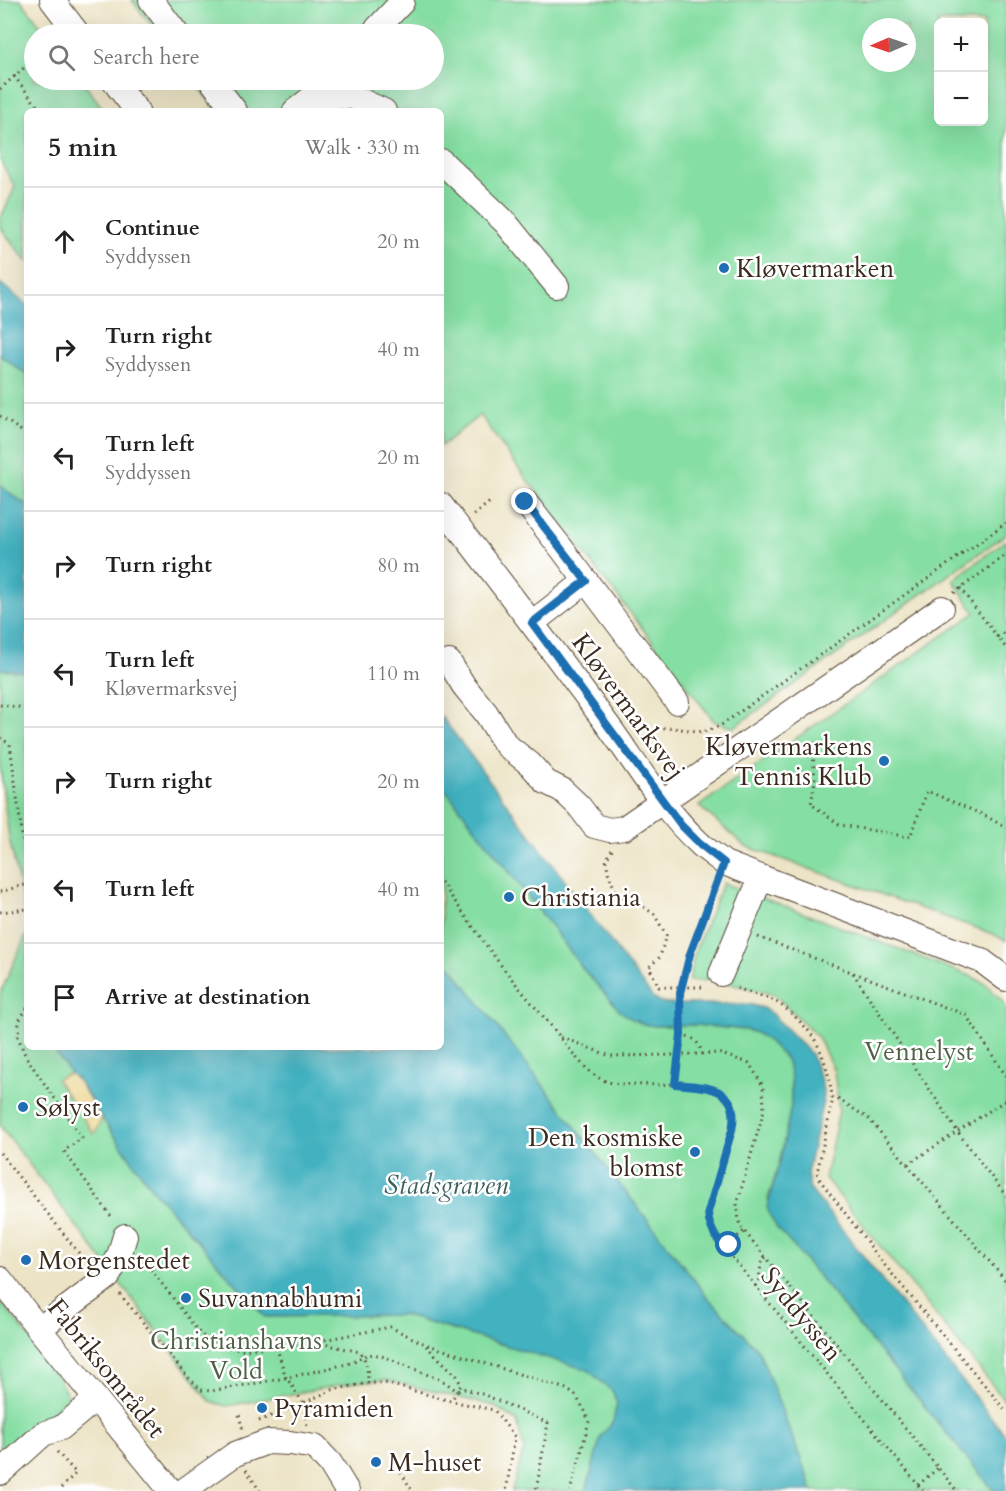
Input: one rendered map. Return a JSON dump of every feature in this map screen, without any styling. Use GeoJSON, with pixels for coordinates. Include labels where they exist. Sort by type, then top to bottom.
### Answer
{"type":"FeatureCollection","features":[{"type":"Feature","properties":{"kind":"street"},"geometry":{"type":"LineString","coordinates":[[52,0],[70,24]]}},
{"type":"Feature","properties":{"kind":"street"},"geometry":{"type":"LineString","coordinates":[[151,0],[169,24]]}},
{"type":"Feature","properties":{"kind":"street"},"geometry":{"type":"LineString","coordinates":[[381,24],[402,2]]}},
{"type":"Feature","properties":{"kind":"street"},"geometry":{"type":"LineString","coordinates":[[120,90],[134,108]]}},
{"type":"Feature","properties":{"kind":"street"},"geometry":{"type":"LineString","coordinates":[[219,90],[233,108]]}},
{"type":"Feature","properties":{"kind":"street"},"geometry":{"type":"LineString","coordinates":[[299,108],[320,90]]}},
{"type":"Feature","properties":{"kind":"street"},"geometry":{"type":"LineString","coordinates":[[328,90],[377,108]]}},
{"type":"Feature","properties":{"kind":"street"},"geometry":{"type":"LineString","coordinates":[[444,164],[505,222],[557,286]]}},
{"type":"Feature","properties":{"kind":"street"},"geometry":{"type":"LineString","coordinates":[[525,502],[677,702]]}},
{"type":"Feature","properties":{"kind":"street","name":"Kløvermarksvej"},"geometry":{"type":"LineString","coordinates":[[444,509],[532,623],[681,825],[700,844],[724,863],[982,962],[1006,979]]}},
{"type":"Feature","properties":{"kind":"street"},"geometry":{"type":"LineString","coordinates":[[532,623],[586,581]]}},
{"type":"Feature","properties":{"kind":"street"},"geometry":{"type":"LineString","coordinates":[[449,662],[506,745],[546,782],[562,790],[579,806],[594,826],[610,830],[624,828],[942,608]]}},
{"type":"Feature","properties":{"kind":"street"},"geometry":{"type":"LineString","coordinates":[[723,983],[740,930],[761,877]]}},
{"type":"Feature","properties":{"kind":"street"},"geometry":{"type":"LineString","coordinates":[[39,1329],[108,1277],[119,1256],[125,1236]]}},
{"type":"Feature","properties":{"kind":"street","name":"Fabriksområdet"},"geometry":{"type":"LineString","coordinates":[[0,1279],[171,1491]]}},
{"type":"Feature","properties":{"kind":"street"},"geometry":{"type":"LineString","coordinates":[[0,1473],[43,1434],[61,1428],[96,1399]]}},
{"type":"Feature","properties":{"kind":"street"},"geometry":{"type":"LineString","coordinates":[[183,1491],[235,1454],[267,1442],[315,1447],[330,1463],[348,1491]]}},
{"type":"Feature","properties":{"kind":"path"},"geometry":{"type":"LineString","coordinates":[[0,89],[24,67]]}},
{"type":"Feature","properties":{"kind":"path"},"geometry":{"type":"LineString","coordinates":[[14,76],[24,89]]}},
{"type":"Feature","properties":{"kind":"path"},"geometry":{"type":"LineString","coordinates":[[25,90],[39,108]]}},
{"type":"Feature","properties":{"kind":"path"},"geometry":{"type":"LineString","coordinates":[[0,416],[24,433]]}},
{"type":"Feature","properties":{"kind":"path"},"geometry":{"type":"LineString","coordinates":[[626,750],[659,728],[703,732],[720,726],[1006,523]]}},
{"type":"Feature","properties":{"kind":"path"},"geometry":{"type":"LineString","coordinates":[[1006,555],[960,588],[1006,648]]}},
{"type":"Feature","properties":{"kind":"path"},"geometry":{"type":"LineString","coordinates":[[997,637],[1006,631]]}},
{"type":"Feature","properties":{"kind":"path"},"geometry":{"type":"LineString","coordinates":[[0,705],[24,708]]}},
{"type":"Feature","properties":{"kind":"path"},"geometry":{"type":"LineString","coordinates":[[0,738],[10,744],[24,846]]}},
{"type":"Feature","properties":{"kind":"path"},"geometry":{"type":"LineString","coordinates":[[816,742],[813,754],[815,781],[811,804],[840,825],[910,837],[927,791],[986,816],[1006,828]]}},
{"type":"Feature","properties":{"kind":"path"},"geometry":{"type":"LineString","coordinates":[[624,828],[606,860],[609,876],[618,896],[637,903],[654,914],[666,935],[660,957],[649,967],[659,987],[723,983],[777,1002],[814,1038],[828,1072],[832,1098],[817,1173],[820,1180],[884,1263],[1006,1411]]}},
{"type":"Feature","properties":{"kind":"path"},"geometry":{"type":"LineString","coordinates":[[675,1084],[681,1035],[680,993],[690,954],[724,863]]}},
{"type":"Feature","properties":{"kind":"path"},"geometry":{"type":"LineString","coordinates":[[0,892],[24,885]]}},
{"type":"Feature","properties":{"kind":"path","name":"Syddyssen"},"geometry":{"type":"LineString","coordinates":[[444,886],[501,965],[559,1036],[600,1079],[623,1084],[696,1086],[720,1092],[729,1099],[733,1106],[734,1120],[708,1212],[708,1223],[713,1234],[923,1491]]}},
{"type":"Feature","properties":{"kind":"path"},"geometry":{"type":"LineString","coordinates":[[0,912],[24,909]]}},
{"type":"Feature","properties":{"kind":"path"},"geometry":{"type":"LineString","coordinates":[[740,930],[966,1015],[1006,1076]]}},
{"type":"Feature","properties":{"kind":"path"},"geometry":{"type":"LineString","coordinates":[[853,973],[957,1131],[1006,1196]]}},
{"type":"Feature","properties":{"kind":"path"},"geometry":{"type":"LineString","coordinates":[[24,1014],[20,1022],[18,1037],[26,1057],[82,1138],[64,1151],[125,1236],[201,1335],[225,1346],[245,1350],[313,1342],[390,1327],[425,1344],[566,1389],[575,1395],[589,1421],[570,1491]]}},
{"type":"Feature","properties":{"kind":"path"},"geometry":{"type":"LineString","coordinates":[[681,1035],[690,1036],[699,1044],[702,1054]]}},
{"type":"Feature","properties":{"kind":"path"},"geometry":{"type":"LineString","coordinates":[[559,1036],[610,1056],[718,1053],[749,1063],[763,1086],[764,1110],[737,1204],[739,1222],[957,1491]]}},
{"type":"Feature","properties":{"kind":"path"},"geometry":{"type":"LineString","coordinates":[[832,1098],[840,1100],[869,1119],[1006,1281]]}},
{"type":"Feature","properties":{"kind":"path"},"geometry":{"type":"LineString","coordinates":[[908,1164],[1006,1100]]}},
{"type":"Feature","properties":{"kind":"path"},"geometry":{"type":"LineString","coordinates":[[0,1153],[85,1261]]}},
{"type":"Feature","properties":{"kind":"path"},"geometry":{"type":"LineString","coordinates":[[724,1248],[744,1231]]}},
{"type":"Feature","properties":{"kind":"path"},"geometry":{"type":"LineString","coordinates":[[755,1286],[759,1282],[762,1260],[766,1257]]}},
{"type":"Feature","properties":{"kind":"path"},"geometry":{"type":"LineString","coordinates":[[128,1304],[186,1376],[201,1390],[211,1391],[280,1380],[351,1363],[363,1356],[374,1354],[445,1382],[457,1391]]}},
{"type":"Feature","properties":{"kind":"path"},"geometry":{"type":"LineString","coordinates":[[313,1342],[360,1352],[368,1372],[368,1383]]}},
{"type":"Feature","properties":{"kind":"path"},"geometry":{"type":"LineString","coordinates":[[425,1344],[458,1376],[462,1385],[451,1401]]}},
{"type":"Feature","properties":{"kind":"path"},"geometry":{"type":"LineString","coordinates":[[276,1345],[286,1378],[303,1402],[304,1414]]}},
{"type":"Feature","properties":{"kind":"path"},"geometry":{"type":"LineString","coordinates":[[280,1380],[291,1384]]}},
{"type":"Feature","properties":{"kind":"path"},"geometry":{"type":"LineString","coordinates":[[257,1422],[332,1390],[368,1383],[385,1383],[494,1410],[515,1437],[506,1491]]}},
{"type":"Feature","properties":{"kind":"path"},"geometry":{"type":"LineString","coordinates":[[457,1391],[465,1389],[485,1395],[548,1423],[536,1491]]}},
{"type":"Feature","properties":{"kind":"path"},"geometry":{"type":"LineString","coordinates":[[239,1415],[242,1427],[248,1425]]}},
{"type":"Feature","properties":{"kind":"path"},"geometry":{"type":"LineString","coordinates":[[43,1434],[76,1473],[59,1491]]}},
{"type":"Feature","properties":{"kind":"path"},"geometry":{"type":"LineString","coordinates":[[918,1485],[938,1468]]}},
{"type":"Feature","properties":{"kind":"path"},"geometry":{"type":"LineString","coordinates":[[401,1472],[412,1491]]}},
{"type":"Feature","properties":{"kind":"green space"},"geometry":{"type":"Polygon","coordinates":[[[0,0],[21,0],[39,24],[24,24],[24,90],[89,90],[103,108],[24,108],[24,258],[0,227],[0,220],[15,187],[0,160],[0,0]]]}},
{"type":"Feature","properties":{"kind":"green space","name":"Kløvermarken"},"geometry":{"type":"Polygon","coordinates":[[[132,0],[1006,0],[1006,534],[733,728],[714,721],[522,473],[480,415],[444,444],[444,108],[215,108],[201,90],[444,90],[444,24],[150,24],[132,0]]]}},
{"type":"Feature","properties":{"kind":"green space"},"geometry":{"type":"Polygon","coordinates":[[[0,355],[24,373],[24,503],[0,486],[0,355]]]}},
{"type":"Feature","properties":{"kind":"green space","name":"Kløvermarkens Tennis Klub"},"geometry":{"type":"Polygon","coordinates":[[[1006,540],[1006,941],[993,934],[745,846],[699,806],[975,613],[953,580],[1006,540]]]}},
{"type":"Feature","properties":{"kind":"green space"},"geometry":{"type":"Polygon","coordinates":[[[0,669],[24,672],[24,906],[9,838],[0,766],[0,669]]]}},
{"type":"Feature","properties":{"kind":"green space"},"geometry":{"type":"Polygon","coordinates":[[[444,788],[583,969],[620,1011],[642,1024],[697,1025],[747,1030],[767,1040],[786,1059],[791,1076],[791,1106],[780,1161],[768,1199],[777,1228],[994,1491],[813,1491],[759,1351],[709,1299],[444,958],[444,788]]]}},
{"type":"Feature","properties":{"kind":"green space","name":"Vennelyst"},"geometry":{"type":"Polygon","coordinates":[[[723,883],[973,977],[986,984],[1006,1005],[1006,1402],[825,1178],[839,1111],[834,1071],[818,1037],[775,995],[717,980],[689,981],[696,948],[723,883]]]}},
{"type":"Feature","properties":{"kind":"green space","name":"Christianshavns Vold"},"geometry":{"type":"Polygon","coordinates":[[[24,940],[24,1050],[54,1050],[152,1189],[265,1317],[402,1315],[588,1369],[613,1392],[617,1403],[613,1422],[601,1436],[586,1491],[512,1491],[524,1449],[517,1421],[494,1406],[386,1380],[356,1382],[227,1406],[211,1402],[0,1126],[0,994],[24,940]]]}},
{"type":"Feature","properties":{"kind":"green space"},"geometry":{"type":"Polygon","coordinates":[[[0,1301],[53,1367],[70,1401],[0,1462],[0,1301]]]}},
{"type":"Feature","properties":{"kind":"sand"},"geometry":{"type":"Polygon","coordinates":[[[70,1073],[79,1082],[102,1118],[94,1134],[56,1079],[70,1073]]]}},
{"type":"Feature","properties":{"kind":"water"},"geometry":{"type":"Polygon","coordinates":[[[0,283],[24,303],[24,373],[0,355],[0,283]]]}},
{"type":"Feature","properties":{"kind":"water"},"geometry":{"type":"Polygon","coordinates":[[[0,486],[24,503],[24,672],[0,669],[0,486]]]}},
{"type":"Feature","properties":{"kind":"water"},"geometry":{"type":"Polygon","coordinates":[[[444,720],[653,998],[669,1004],[749,1004],[763,1008],[772,1014],[811,1054],[824,1096],[807,1174],[810,1189],[1006,1436],[1006,1491],[994,1491],[771,1218],[767,1207],[780,1161],[791,1106],[791,1076],[786,1059],[767,1040],[747,1030],[697,1025],[656,1026],[642,1024],[632,1019],[620,1011],[583,969],[444,788],[444,720]]]}},
{"type":"Feature","properties":{"kind":"water","name":"Stadsgraven"},"geometry":{"type":"Polygon","coordinates":[[[444,958],[709,1299],[759,1351],[813,1491],[586,1491],[601,1436],[613,1422],[617,1403],[613,1392],[588,1370],[403,1315],[265,1317],[152,1189],[79,1082],[54,1050],[444,1050],[444,958]]]}},
{"type":"Feature","properties":{"kind":"place","name":"Kløvermarken"},"geometry":{"type":"Point","coordinates":[724,268]}},
{"type":"Feature","properties":{"kind":"place","name":"Kløvermarkens Tennis Klub"},"geometry":{"type":"Point","coordinates":[884,761]}},
{"type":"Feature","properties":{"kind":"place","name":"Christiania"},"geometry":{"type":"Point","coordinates":[509,897]}},
{"type":"Feature","properties":{"kind":"place","name":"Sølyst"},"geometry":{"type":"Point","coordinates":[23,1107]}},
{"type":"Feature","properties":{"kind":"place","name":"Den kosmiske blomst"},"geometry":{"type":"Point","coordinates":[695,1152]}},
{"type":"Feature","properties":{"kind":"place","name":"Morgenstedet"},"geometry":{"type":"Point","coordinates":[26,1260]}},
{"type":"Feature","properties":{"kind":"place","name":"Suvannabhumi"},"geometry":{"type":"Point","coordinates":[186,1298]}},
{"type":"Feature","properties":{"kind":"place","name":"Pyramiden"},"geometry":{"type":"Point","coordinates":[262,1408]}},
{"type":"Feature","properties":{"kind":"place","name":"M-huset"},"geometry":{"type":"Point","coordinates":[376,1462]}},
{"type":"Feature","properties":{"kind":"route"},"geometry":{"type":"LineString","coordinates":[[525,502],[586,581],[532,623],[681,825],[724,863],[690,954],[680,993],[681,1035],[675,1084],[709,1088],[720,1092],[729,1099],[733,1106],[732,1130],[708,1212],[708,1223],[713,1234],[724,1248],[729,1245]]}}]}
